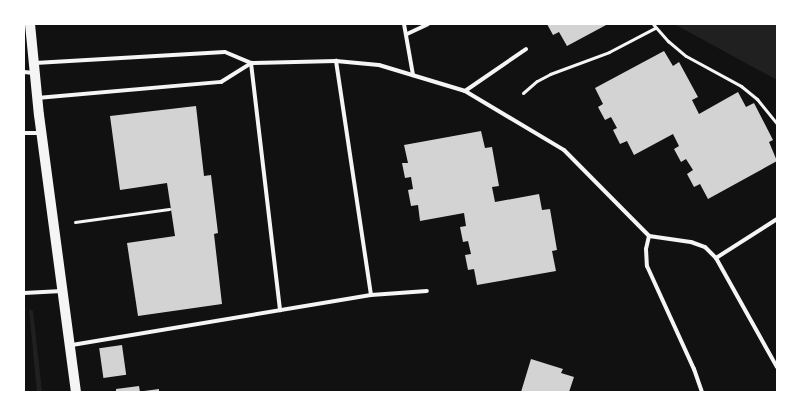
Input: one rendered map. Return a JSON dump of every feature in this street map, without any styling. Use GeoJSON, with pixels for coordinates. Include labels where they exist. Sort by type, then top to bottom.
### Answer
{"type":"FeatureCollection","features":[{"type":"Feature","properties":{"kind":"main road"},"geometry":{"type":"LineString","coordinates":[[30,24],[30,70],[38,98],[41,133],[76,392]]}},
{"type":"Feature","properties":{"kind":"lane"},"geometry":{"type":"LineString","coordinates":[[404,24],[412,75]]}},
{"type":"Feature","properties":{"kind":"lane"},"geometry":{"type":"LineString","coordinates":[[407,34],[428,24]]}},
{"type":"Feature","properties":{"kind":"lane"},"geometry":{"type":"LineString","coordinates":[[465,91],[526,49]]}},
{"type":"Feature","properties":{"kind":"lane"},"geometry":{"type":"LineString","coordinates":[[30,70],[225,52],[251,63],[336,61],[379,64],[465,91],[564,150],[649,236],[692,242],[705,247],[716,258],[777,367]]}},
{"type":"Feature","properties":{"kind":"lane"},"geometry":{"type":"LineString","coordinates":[[336,61],[371,295]]}},
{"type":"Feature","properties":{"kind":"lane"},"geometry":{"type":"LineString","coordinates":[[38,98],[221,82],[251,63]]}},
{"type":"Feature","properties":{"kind":"lane"},"geometry":{"type":"LineString","coordinates":[[251,63],[280,310]]}},
{"type":"Feature","properties":{"kind":"lane"},"geometry":{"type":"LineString","coordinates":[[24,132],[41,133]]}},
{"type":"Feature","properties":{"kind":"lane"},"geometry":{"type":"LineString","coordinates":[[716,258],[777,219]]}},
{"type":"Feature","properties":{"kind":"lane"},"geometry":{"type":"LineString","coordinates":[[649,236],[646,249],[647,266],[694,369],[702,392]]}},
{"type":"Feature","properties":{"kind":"lane"},"geometry":{"type":"LineString","coordinates":[[24,293],[62,290]]}},
{"type":"Feature","properties":{"kind":"lane"},"geometry":{"type":"LineString","coordinates":[[70,346],[371,295],[427,291]]}},
{"type":"Feature","properties":{"kind":"path"},"geometry":{"type":"LineString","coordinates":[[523,93],[537,81],[550,74],[609,52],[654,26],[686,56],[741,86],[757,99],[777,124]]}},
{"type":"Feature","properties":{"kind":"path"},"geometry":{"type":"LineString","coordinates":[[75,222],[169,209]]}},
{"type":"Feature","properties":{"kind":"shaded area"},"geometry":{"type":"Polygon","coordinates":[[[674,24],[777,24],[777,80],[674,24]]]}},
{"type":"Feature","properties":{"kind":"shaded area"},"geometry":{"type":"Polygon","coordinates":[[[29,309],[33,311],[42,392],[37,392],[29,309]]]}},
{"type":"Feature","properties":{"kind":"building"},"geometry":{"type":"Polygon","coordinates":[[[547,24],[608,24],[567,46],[559,32],[553,35],[547,24]]]}},
{"type":"Feature","properties":{"kind":"building"},"geometry":{"type":"Polygon","coordinates":[[[664,51],[673,66],[679,62],[698,97],[692,100],[699,114],[738,92],[746,107],[754,103],[773,140],[769,142],[777,161],[708,199],[700,184],[694,187],[687,174],[693,170],[686,159],[681,162],[674,149],[679,146],[673,134],[634,155],[627,141],[620,144],[613,130],[617,128],[611,117],[605,120],[598,107],[603,104],[595,88],[664,51]]]}},
{"type":"Feature","properties":{"kind":"building"},"geometry":{"type":"Polygon","coordinates":[[[196,106],[204,176],[211,175],[218,233],[214,234],[222,304],[138,316],[127,243],[175,236],[167,183],[120,190],[110,116],[196,106]]]}},
{"type":"Feature","properties":{"kind":"building"},"geometry":{"type":"Polygon","coordinates":[[[481,131],[485,148],[492,147],[499,186],[492,187],[495,202],[539,194],[542,210],[550,209],[557,250],[552,251],[556,271],[477,285],[474,269],[468,270],[465,255],[471,254],[468,241],[463,242],[460,227],[466,226],[464,213],[420,221],[418,205],[411,206],[408,190],[413,189],[411,177],[405,178],[402,163],[408,163],[404,145],[481,131]]]}},
{"type":"Feature","properties":{"kind":"building"},"geometry":{"type":"Polygon","coordinates":[[[122,345],[126,375],[103,378],[99,348],[122,345]]]}},
{"type":"Feature","properties":{"kind":"building"},"geometry":{"type":"Polygon","coordinates":[[[531,359],[563,369],[561,373],[574,377],[569,392],[521,392],[531,359]]]}},
{"type":"Feature","properties":{"kind":"building"},"geometry":{"type":"Polygon","coordinates":[[[139,386],[140,392],[116,392],[116,389],[139,386]]]}},
{"type":"Feature","properties":{"kind":"building"},"geometry":{"type":"Polygon","coordinates":[[[159,389],[159,392],[144,392],[144,391],[159,389]]]}}]}
